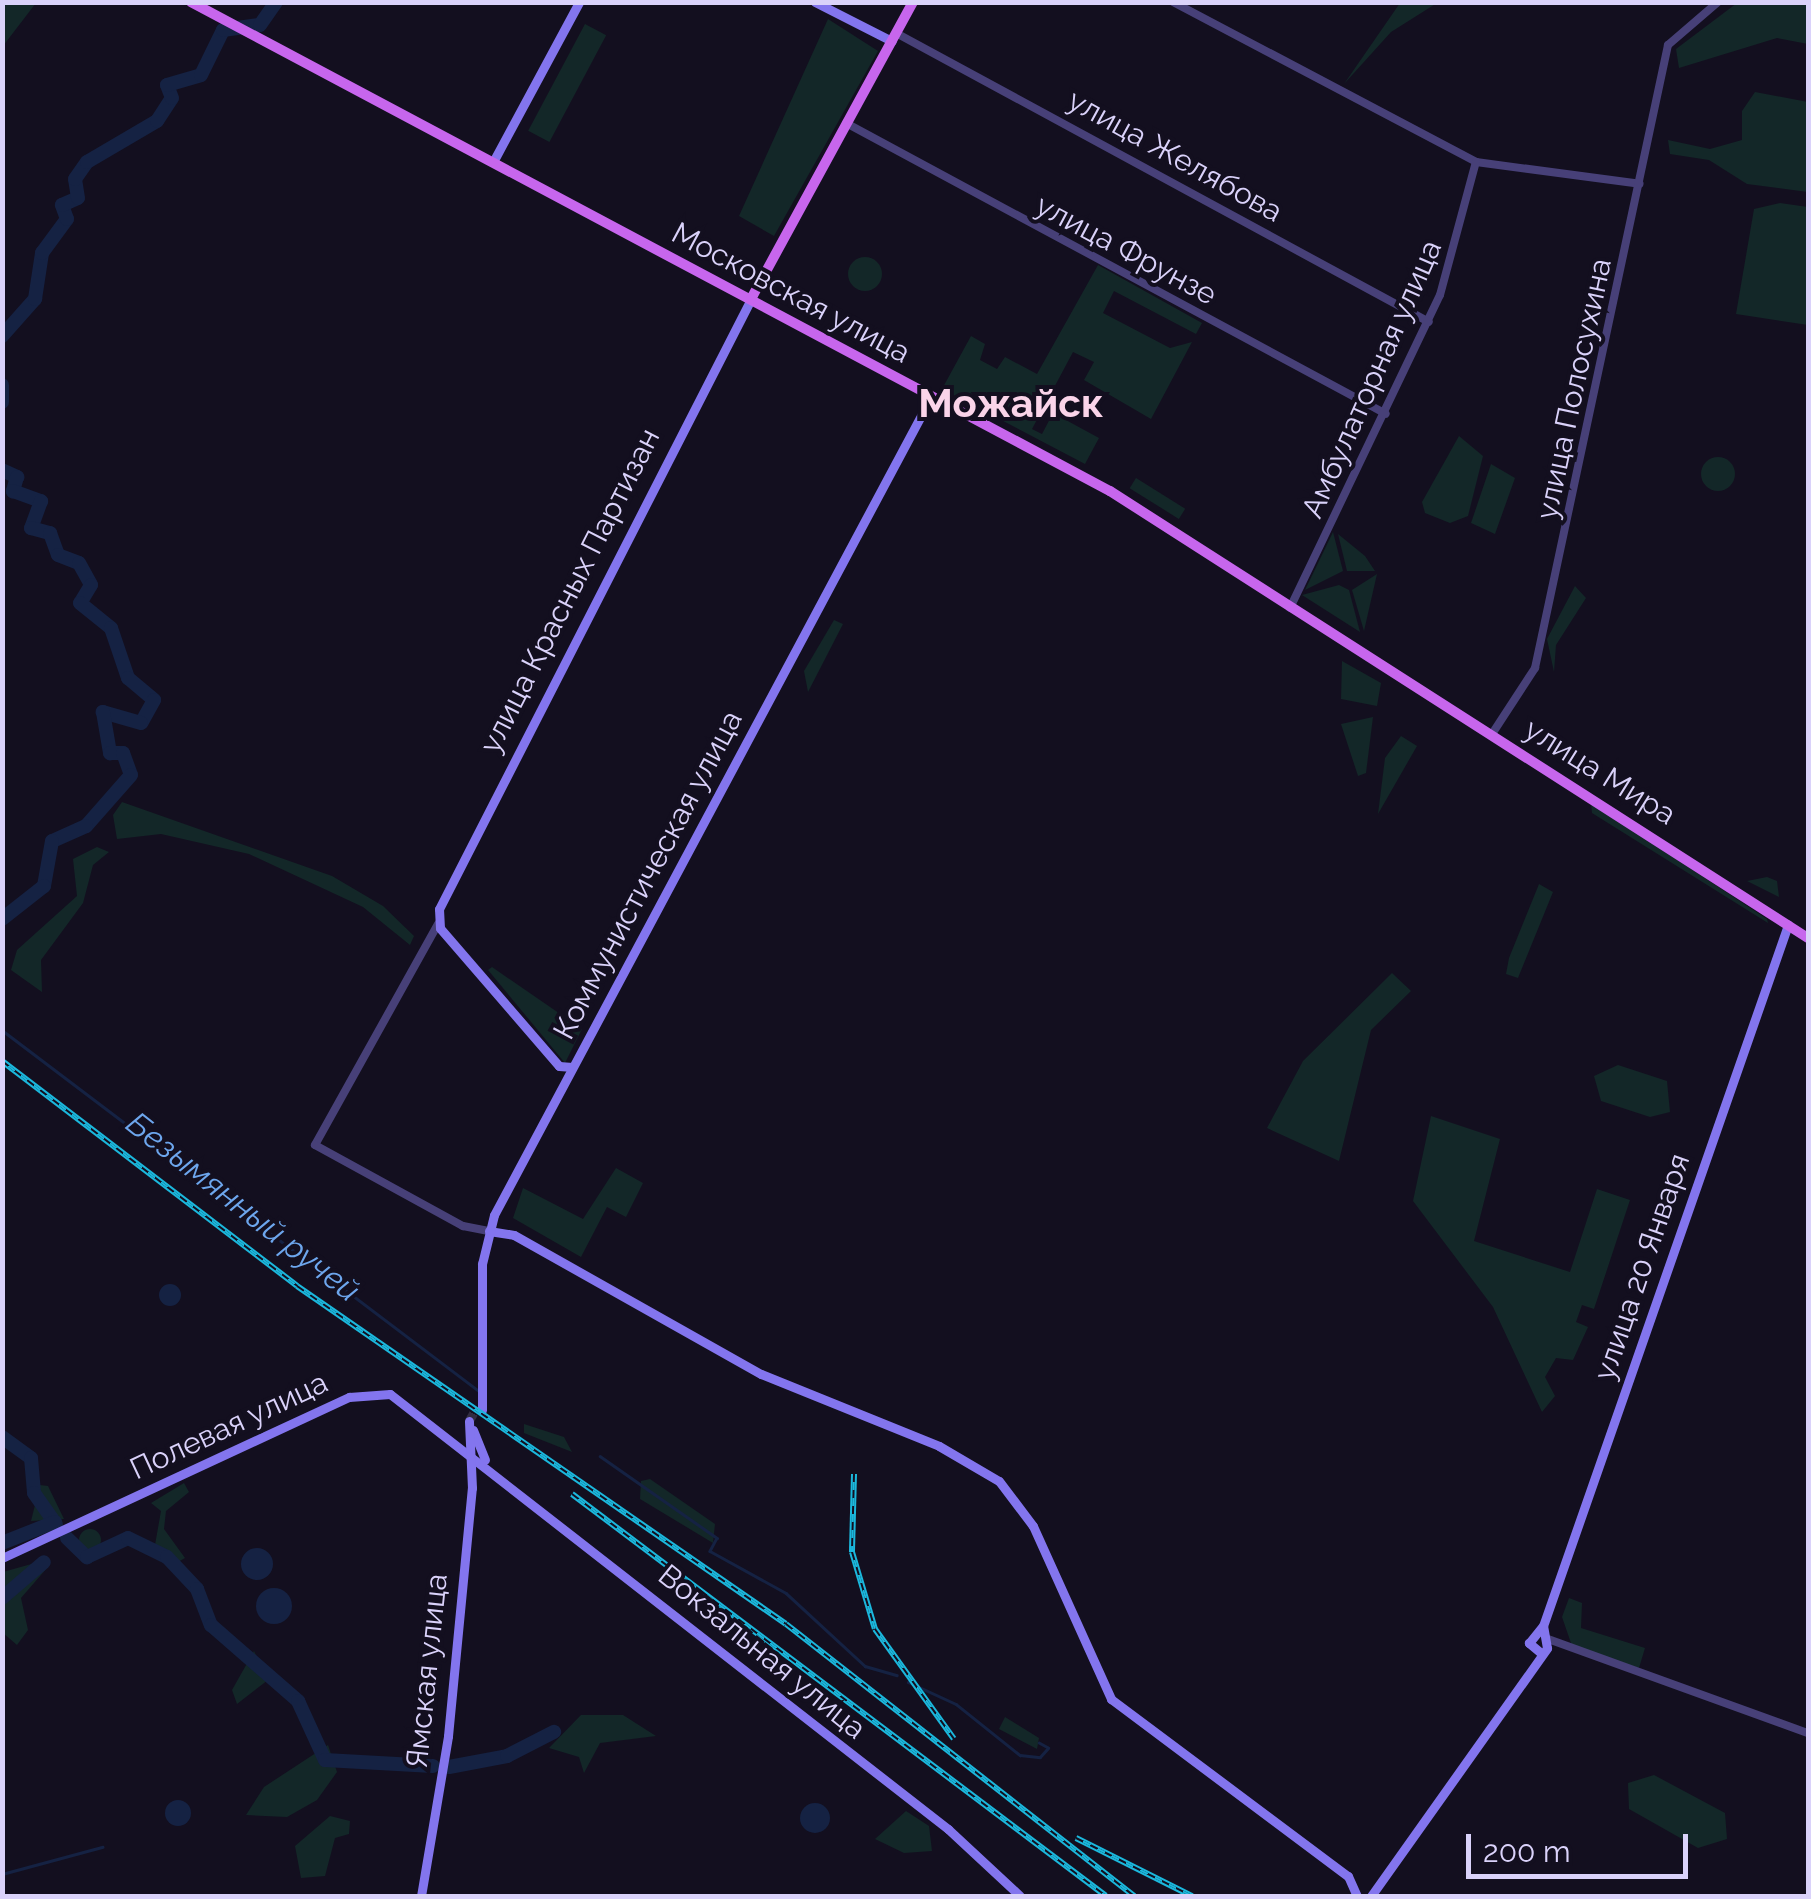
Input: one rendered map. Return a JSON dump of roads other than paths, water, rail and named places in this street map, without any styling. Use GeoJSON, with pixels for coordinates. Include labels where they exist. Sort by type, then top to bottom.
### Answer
{"type":"FeatureCollection","features":[{"type":"Feature","properties":{"kind":"main road","name":"Московская улица"},"geometry":{"type":"LineString","coordinates":[[192,2],[1118,496],[1362,654]]}},
{"type":"Feature","properties":{"kind":"main road"},"geometry":{"type":"LineString","coordinates":[[493,162],[579,2]]}},
{"type":"Feature","properties":{"kind":"main road","name":"улица Желябова"},"geometry":{"type":"LineString","coordinates":[[814,2],[894,37]]}},
{"type":"Feature","properties":{"kind":"main road"},"geometry":{"type":"LineString","coordinates":[[750,298],[913,2]]}},
{"type":"Feature","properties":{"kind":"main road","name":"улица Красных Партизан"},"geometry":{"type":"LineString","coordinates":[[434,924],[750,298]]}},
{"type":"Feature","properties":{"kind":"main road","name":"Коммунистическая улица"},"geometry":{"type":"LineString","coordinates":[[480,1409],[486,1396],[489,1231],[558,1094],[932,397]]}},
{"type":"Feature","properties":{"kind":"main road","name":"улица Мира"},"geometry":{"type":"LineString","coordinates":[[1362,654],[1808,938]]}},
{"type":"Feature","properties":{"kind":"main road"},"geometry":{"type":"LineString","coordinates":[[434,924],[564,1070],[574,1066]]}},
{"type":"Feature","properties":{"kind":"main road","name":"улица 20 Января"},"geometry":{"type":"LineString","coordinates":[[1543,1634],[1788,925]]}},
{"type":"Feature","properties":{"kind":"main road"},"geometry":{"type":"LineString","coordinates":[[551,1055],[558,1094]]}},
{"type":"Feature","properties":{"kind":"main road"},"geometry":{"type":"LineString","coordinates":[[489,1231],[514,1235],[761,1374],[986,1471],[1033,1526],[1108,1697],[1364,1893],[1537,1654],[1543,1634]]}},
{"type":"Feature","properties":{"kind":"main road","name":"Полевая улица"},"geometry":{"type":"LineString","coordinates":[[2,1558],[360,1393],[398,1396],[470,1450]]}},
{"type":"Feature","properties":{"kind":"main road"},"geometry":{"type":"LineString","coordinates":[[441,1427],[472,1425],[489,1467]]}},
{"type":"Feature","properties":{"kind":"main road","name":"Ямская улица"},"geometry":{"type":"LineString","coordinates":[[421,1896],[472,1488],[472,1425]]}},
{"type":"Feature","properties":{"kind":"main road","name":"Вокзальная улица"},"geometry":{"type":"LineString","coordinates":[[470,1450],[975,1850],[1020,1896]]}},
{"type":"Feature","properties":{"kind":"main road"},"geometry":{"type":"LineString","coordinates":[[472,1488],[484,1474],[512,1487]]}},
{"type":"Feature","properties":{"kind":"main road"},"geometry":{"type":"LineString","coordinates":[[1537,1654],[1543,1634]]}},
{"type":"Feature","properties":{"kind":"street"},"geometry":{"type":"LineString","coordinates":[[1173,2],[1476,162],[1640,184]]}},
{"type":"Feature","properties":{"kind":"street","name":"улица Полосухина"},"geometry":{"type":"LineString","coordinates":[[1492,734],[1535,668],[1670,42],[1718,2]]}},
{"type":"Feature","properties":{"kind":"street","name":"улица Желябова"},"geometry":{"type":"LineString","coordinates":[[894,37],[1429,322]]}},
{"type":"Feature","properties":{"kind":"street","name":"улица Фрунзе"},"geometry":{"type":"LineString","coordinates":[[846,122],[1386,414]]}},
{"type":"Feature","properties":{"kind":"street","name":"Амбулаторная улица"},"geometry":{"type":"LineString","coordinates":[[1290,608],[1429,322],[1476,162]]}},
{"type":"Feature","properties":{"kind":"street"},"geometry":{"type":"LineString","coordinates":[[434,924],[315,1145],[462,1226],[489,1231]]}},
{"type":"Feature","properties":{"kind":"street"},"geometry":{"type":"LineString","coordinates":[[1543,1634],[1560,1647],[1808,1733]]}},
{"type":"Feature","properties":{"kind":"street"},"geometry":{"type":"LineString","coordinates":[[1537,1654],[1560,1647]]}},
{"type":"Feature","properties":{"kind":"water"},"geometry":{"type":"Polygon","coordinates":[[[170,1284],[178,1287],[178,1303],[170,1306],[162,1303],[159,1295],[162,1287],[170,1284]]]}},
{"type":"Feature","properties":{"kind":"water"},"geometry":{"type":"Polygon","coordinates":[[[257,1548],[268,1553],[273,1564],[268,1575],[257,1580],[246,1575],[241,1564],[246,1553],[257,1548]]]}},
{"type":"Feature","properties":{"kind":"water"},"geometry":{"type":"Polygon","coordinates":[[[274,1588],[287,1593],[292,1606],[287,1619],[274,1624],[261,1619],[256,1606],[261,1593],[274,1588]]]}},
{"type":"Feature","properties":{"kind":"water"},"geometry":{"type":"Polygon","coordinates":[[[178,1800],[187,1804],[191,1813],[187,1822],[178,1826],[169,1822],[165,1813],[169,1804],[178,1800]]]}},
{"type":"Feature","properties":{"kind":"water"},"geometry":{"type":"Polygon","coordinates":[[[815,1803],[826,1807],[830,1818],[826,1829],[815,1833],[804,1829],[800,1818],[804,1807],[815,1803]]]}},
{"type":"Feature","properties":{"kind":"waterway"},"geometry":{"type":"LineString","coordinates":[[2,336],[35,299],[42,253],[67,219],[62,205],[78,198],[75,179],[87,162],[157,121],[172,98],[167,85],[201,75],[223,30],[260,25],[276,2]]}},
{"type":"Feature","properties":{"kind":"waterway"},"geometry":{"type":"LineString","coordinates":[[2,385],[2,402]]}},
{"type":"Feature","properties":{"kind":"waterway"},"geometry":{"type":"LineString","coordinates":[[2,470],[17,477],[13,491],[41,501],[31,528],[50,533],[58,555],[79,563],[91,585],[80,603],[111,628],[128,678],[154,700],[141,723],[103,712],[110,753],[123,753],[131,775],[86,826],[52,841],[44,886],[2,919]]}},
{"type":"Feature","properties":{"kind":"waterway","name":"Безымянный ручей"},"geometry":{"type":"LineString","coordinates":[[2,1030],[479,1391]]}},
{"type":"Feature","properties":{"kind":"waterway"},"geometry":{"type":"LineString","coordinates":[[2,1437],[31,1458],[34,1493],[56,1524]]}},
{"type":"Feature","properties":{"kind":"waterway"},"geometry":{"type":"LineString","coordinates":[[600,1456],[717,1538],[710,1551],[786,1593],[865,1666],[897,1675]]}},
{"type":"Feature","properties":{"kind":"waterway"},"geometry":{"type":"LineString","coordinates":[[2,1543],[55,1522]]}},
{"type":"Feature","properties":{"kind":"waterway"},"geometry":{"type":"LineString","coordinates":[[67,1538],[87,1557],[128,1538],[167,1557],[197,1589],[211,1625],[298,1701],[325,1760],[433,1766]]}},
{"type":"Feature","properties":{"kind":"waterway"},"geometry":{"type":"LineString","coordinates":[[2,1598],[44,1562]]}},
{"type":"Feature","properties":{"kind":"waterway"},"geometry":{"type":"LineString","coordinates":[[908,1682],[956,1704],[1020,1755],[1040,1757],[1048,1748],[1039,1743]]}},
{"type":"Feature","properties":{"kind":"waterway"},"geometry":{"type":"LineString","coordinates":[[449,1767],[507,1756],[554,1732]]}},
{"type":"Feature","properties":{"kind":"waterway"},"geometry":{"type":"LineString","coordinates":[[2,1874],[102,1847]]}},
{"type":"Feature","properties":{"kind":"tunnel"},"geometry":{"type":"LineString","coordinates":[[469,1421],[477,1407]]}},
{"type":"Feature","properties":{"kind":"railway"},"geometry":{"type":"LineString","coordinates":[[2,1061],[297,1286],[786,1624],[1134,1896]]}},
{"type":"Feature","properties":{"kind":"railway"},"geometry":{"type":"LineString","coordinates":[[854,1474],[852,1552],[875,1629],[954,1739]]}},
{"type":"Feature","properties":{"kind":"railway"},"geometry":{"type":"LineString","coordinates":[[572,1494],[1106,1896]]}},
{"type":"Feature","properties":{"kind":"railway"},"geometry":{"type":"LineString","coordinates":[[1076,1838],[1192,1896]]}},
{"type":"Feature","properties":{"kind":"district","name":"Можайск"},"geometry":{"type":"Point","coordinates":[1011,403]}}]}
